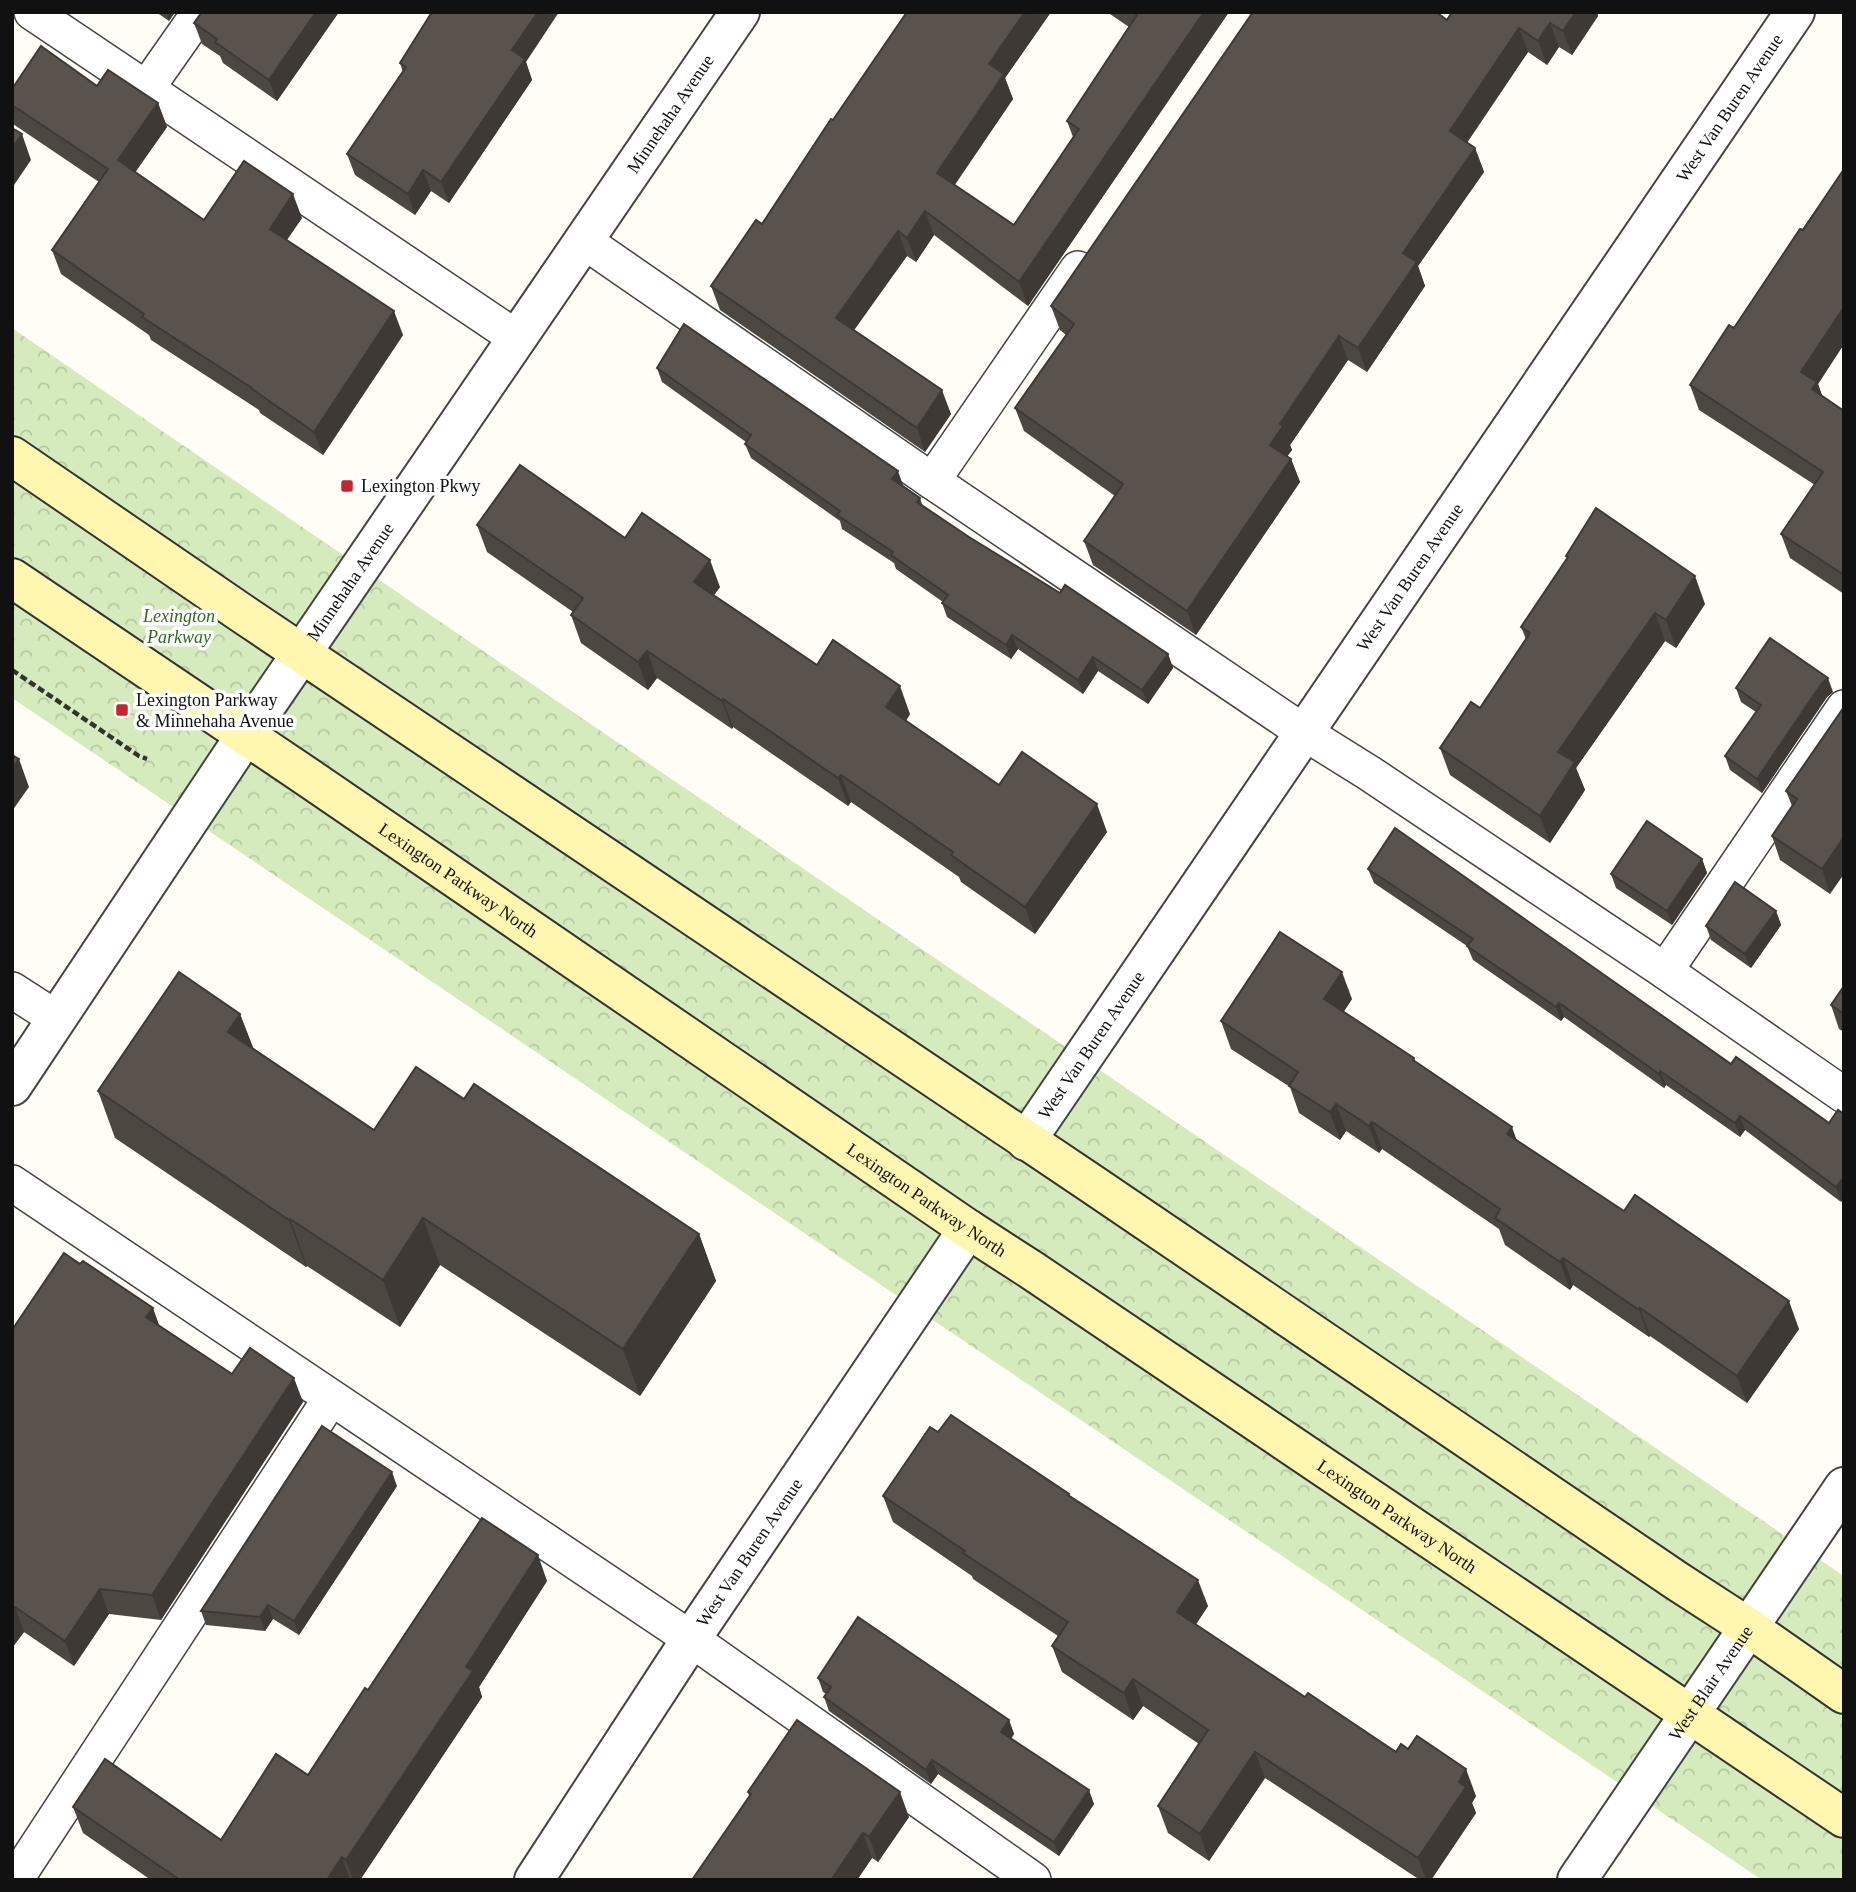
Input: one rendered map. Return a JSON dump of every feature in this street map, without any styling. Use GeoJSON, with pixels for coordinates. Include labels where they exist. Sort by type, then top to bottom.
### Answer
{"type":"FeatureCollection","features":[{"type":"Feature","properties":{"kind":"main road"},"geometry":{"type":"LineString","coordinates":[[12,456],[1844,1694]]}},
{"type":"Feature","properties":{"kind":"main road","name":"Lexington Parkway North"},"geometry":{"type":"LineString","coordinates":[[12,578],[968,1229],[1844,1818]]}},
{"type":"Feature","properties":{"kind":"street","name":"Minnehaha Avenue"},"geometry":{"type":"LineString","coordinates":[[12,1086],[246,736],[740,12]]}},
{"type":"Feature","properties":{"kind":"street","name":"West Van Buren Avenue"},"geometry":{"type":"LineString","coordinates":[[1026,1141],[1795,12]]}},
{"type":"Feature","properties":{"kind":"street","name":"West Van Buren Avenue"},"geometry":{"type":"LineString","coordinates":[[534,1880],[691,1639],[968,1229]]}},
{"type":"Feature","properties":{"kind":"street","name":"West Blair Avenue"},"geometry":{"type":"LineString","coordinates":[[1577,1880],[1844,1487]]}},
{"type":"Feature","properties":{"kind":"lane"},"geometry":{"type":"LineString","coordinates":[[32,12],[518,339]]}},
{"type":"Feature","properties":{"kind":"lane"},"geometry":{"type":"LineString","coordinates":[[146,89],[200,12]]}},
{"type":"Feature","properties":{"kind":"lane"},"geometry":{"type":"LineString","coordinates":[[584,241],[932,481],[1305,733],[1665,971],[1844,1095]]}},
{"type":"Feature","properties":{"kind":"lane"},"geometry":{"type":"LineString","coordinates":[[932,481],[1097,241]]}},
{"type":"Feature","properties":{"kind":"lane"},"geometry":{"type":"LineString","coordinates":[[1665,971],[1844,708]]}},
{"type":"Feature","properties":{"kind":"lane"},"geometry":{"type":"LineString","coordinates":[[12,990],[57,1019]]}},
{"type":"Feature","properties":{"kind":"lane"},"geometry":{"type":"LineString","coordinates":[[12,1183],[691,1639],[1033,1880]]}},
{"type":"Feature","properties":{"kind":"lane"},"geometry":{"type":"LineString","coordinates":[[15,1880],[331,1398]]}},
{"type":"Feature","properties":{"kind":"path"},"geometry":{"type":"LineString","coordinates":[[12,670],[147,759]]}},
{"type":"Feature","properties":{"kind":"green space","name":"Lexington Parkway"},"geometry":{"type":"Polygon","coordinates":[[[12,328],[1844,1576],[1844,1880],[1762,1880],[12,698],[12,328]]]}},
{"type":"Feature","properties":{"kind":"building"},"geometry":{"type":"Polygon","coordinates":[[[202,12],[316,12],[269,80],[215,42],[217,39],[194,23],[202,12]]]}},
{"type":"Feature","properties":{"kind":"building"},"geometry":{"type":"Polygon","coordinates":[[[432,12],[538,12],[512,50],[525,59],[441,182],[423,170],[408,194],[347,154],[406,67],[400,63],[432,12]]]}},
{"type":"Feature","properties":{"kind":"building"},"geometry":{"type":"Polygon","coordinates":[[[907,12],[1025,12],[989,64],[1004,74],[937,173],[1014,225],[1079,129],[1067,121],[1137,15],[1134,12],[1204,12],[1019,282],[925,211],[907,238],[898,231],[836,318],[942,390],[917,428],[711,286],[756,220],[762,224],[831,119],[833,120],[907,12]]]}},
{"type":"Feature","properties":{"kind":"building"},"geometry":{"type":"Polygon","coordinates":[[[1253,12],[1436,12],[1447,20],[1452,12],[1576,12],[1563,31],[1550,23],[1538,41],[1519,28],[1450,131],[1475,148],[1403,253],[1417,262],[1358,348],[1339,336],[1280,424],[1283,426],[1270,445],[1291,459],[1187,611],[1084,541],[1123,484],[1015,408],[1074,324],[1051,306],[1253,12]]]}},
{"type":"Feature","properties":{"kind":"building"},"geometry":{"type":"Polygon","coordinates":[[[41,46],[97,86],[108,70],[158,103],[118,160],[204,220],[244,161],[293,194],[270,229],[394,311],[314,432],[252,388],[142,317],[144,314],[52,250],[108,169],[12,105],[12,89],[41,46]]]}},
{"type":"Feature","properties":{"kind":"building"},"geometry":{"type":"Polygon","coordinates":[[[12,128],[22,134],[12,148],[12,128]]]}},
{"type":"Feature","properties":{"kind":"building"},"geometry":{"type":"Polygon","coordinates":[[[1844,169],[1844,307],[1801,372],[1817,382],[1812,389],[1844,411],[1844,575],[1781,534],[1823,472],[1690,385],[1729,325],[1734,328],[1844,169]]]}},
{"type":"Feature","properties":{"kind":"building"},"geometry":{"type":"Polygon","coordinates":[[[684,324],[898,471],[892,479],[920,498],[917,502],[1060,593],[1065,585],[1168,654],[1142,690],[1093,657],[1078,680],[1012,635],[1006,645],[942,603],[948,595],[891,555],[893,552],[837,515],[840,511],[745,444],[751,435],[657,368],[684,324]]]}},
{"type":"Feature","properties":{"kind":"building"},"geometry":{"type":"Polygon","coordinates":[[[520,465],[625,538],[642,513],[710,560],[694,582],[817,665],[833,640],[900,686],[886,707],[999,785],[1022,752],[1097,804],[1025,907],[951,855],[953,852],[723,699],[722,701],[647,651],[638,662],[571,615],[583,598],[477,525],[520,465]]]}},
{"type":"Feature","properties":{"kind":"building"},"geometry":{"type":"Polygon","coordinates":[[[1596,508],[1695,576],[1666,620],[1655,613],[1558,752],[1575,762],[1540,816],[1440,748],[1471,702],[1480,708],[1530,633],[1521,627],[1568,557],[1566,556],[1596,508]]]}},
{"type":"Feature","properties":{"kind":"building"},"geometry":{"type":"Polygon","coordinates":[[[1770,638],[1828,678],[1757,779],[1725,756],[1761,705],[1736,688],[1770,638]]]}},
{"type":"Feature","properties":{"kind":"building"},"geometry":{"type":"Polygon","coordinates":[[[1844,707],[1844,837],[1822,869],[1772,836],[1797,799],[1786,791],[1844,707]]]}},
{"type":"Feature","properties":{"kind":"building"},"geometry":{"type":"Polygon","coordinates":[[[12,755],[19,759],[12,769],[12,755]]]}},
{"type":"Feature","properties":{"kind":"building"},"geometry":{"type":"Polygon","coordinates":[[[1647,821],[1702,859],[1667,911],[1611,874],[1647,821]]]}},
{"type":"Feature","properties":{"kind":"building"},"geometry":{"type":"Polygon","coordinates":[[[1395,828],[1731,1064],[1736,1057],[1829,1123],[1838,1110],[1844,1114],[1844,1177],[1836,1187],[1740,1116],[1735,1123],[1660,1071],[1659,1074],[1559,1003],[1556,1007],[1467,946],[1473,939],[1368,869],[1395,828]]]}},
{"type":"Feature","properties":{"kind":"building"},"geometry":{"type":"Polygon","coordinates":[[[1735,882],[1776,911],[1745,954],[1706,926],[1735,882]]]}},
{"type":"Feature","properties":{"kind":"building"},"geometry":{"type":"Polygon","coordinates":[[[1280,932],[1342,972],[1324,999],[1512,1127],[1507,1134],[1624,1211],[1635,1195],[1789,1301],[1737,1376],[1640,1308],[1639,1310],[1563,1258],[1560,1262],[1495,1218],[1500,1209],[1372,1122],[1369,1126],[1336,1104],[1330,1112],[1289,1086],[1298,1072],[1221,1021],[1280,932]]]}},
{"type":"Feature","properties":{"kind":"building"},"geometry":{"type":"Polygon","coordinates":[[[179,972],[240,1014],[228,1032],[374,1130],[416,1067],[464,1099],[474,1084],[699,1234],[623,1349],[423,1218],[383,1280],[98,1091],[179,972]]]}},
{"type":"Feature","properties":{"kind":"building"},"geometry":{"type":"Polygon","coordinates":[[[1844,986],[1844,1014],[1831,1005],[1844,986]]]}},
{"type":"Feature","properties":{"kind":"building"},"geometry":{"type":"Polygon","coordinates":[[[64,1253],[80,1264],[83,1261],[153,1308],[146,1317],[232,1374],[250,1348],[294,1378],[152,1595],[100,1589],[65,1641],[15,1607],[12,1611],[12,1330],[64,1253]]]}},
{"type":"Feature","properties":{"kind":"building"},"geometry":{"type":"Polygon","coordinates":[[[951,1415],[1198,1580],[1177,1612],[1305,1697],[1308,1693],[1396,1752],[1401,1744],[1408,1749],[1417,1736],[1466,1769],[1459,1782],[1466,1787],[1418,1858],[1255,1752],[1200,1834],[1158,1806],[1208,1730],[1133,1679],[1124,1693],[1052,1646],[1068,1622],[883,1496],[930,1427],[938,1432],[951,1415]]]}},
{"type":"Feature","properties":{"kind":"building"},"geometry":{"type":"Polygon","coordinates":[[[322,1426],[392,1472],[294,1621],[268,1605],[260,1617],[201,1611],[322,1426]]]}},
{"type":"Feature","properties":{"kind":"building"},"geometry":{"type":"Polygon","coordinates":[[[482,1518],[538,1555],[466,1667],[473,1671],[346,1860],[342,1857],[327,1880],[180,1880],[73,1807],[105,1759],[221,1840],[276,1754],[308,1775],[482,1518]]]}},
{"type":"Feature","properties":{"kind":"building"},"geometry":{"type":"Polygon","coordinates":[[[858,1617],[1009,1720],[1001,1732],[1089,1790],[1054,1842],[932,1760],[926,1770],[824,1697],[831,1687],[818,1678],[858,1617]]]}},
{"type":"Feature","properties":{"kind":"building"},"geometry":{"type":"Polygon","coordinates":[[[797,1720],[900,1792],[869,1837],[863,1833],[831,1880],[692,1880],[751,1794],[748,1792],[797,1720]]]}},
{"type":"Feature","properties":{"kind":"place","name":"Lexington Pkwy"},"geometry":{"type":"Point","coordinates":[347,486]}},
{"type":"Feature","properties":{"kind":"place","name":"Lexington Parkway & Minnehaha Avenue"},"geometry":{"type":"Point","coordinates":[122,710]}}]}
